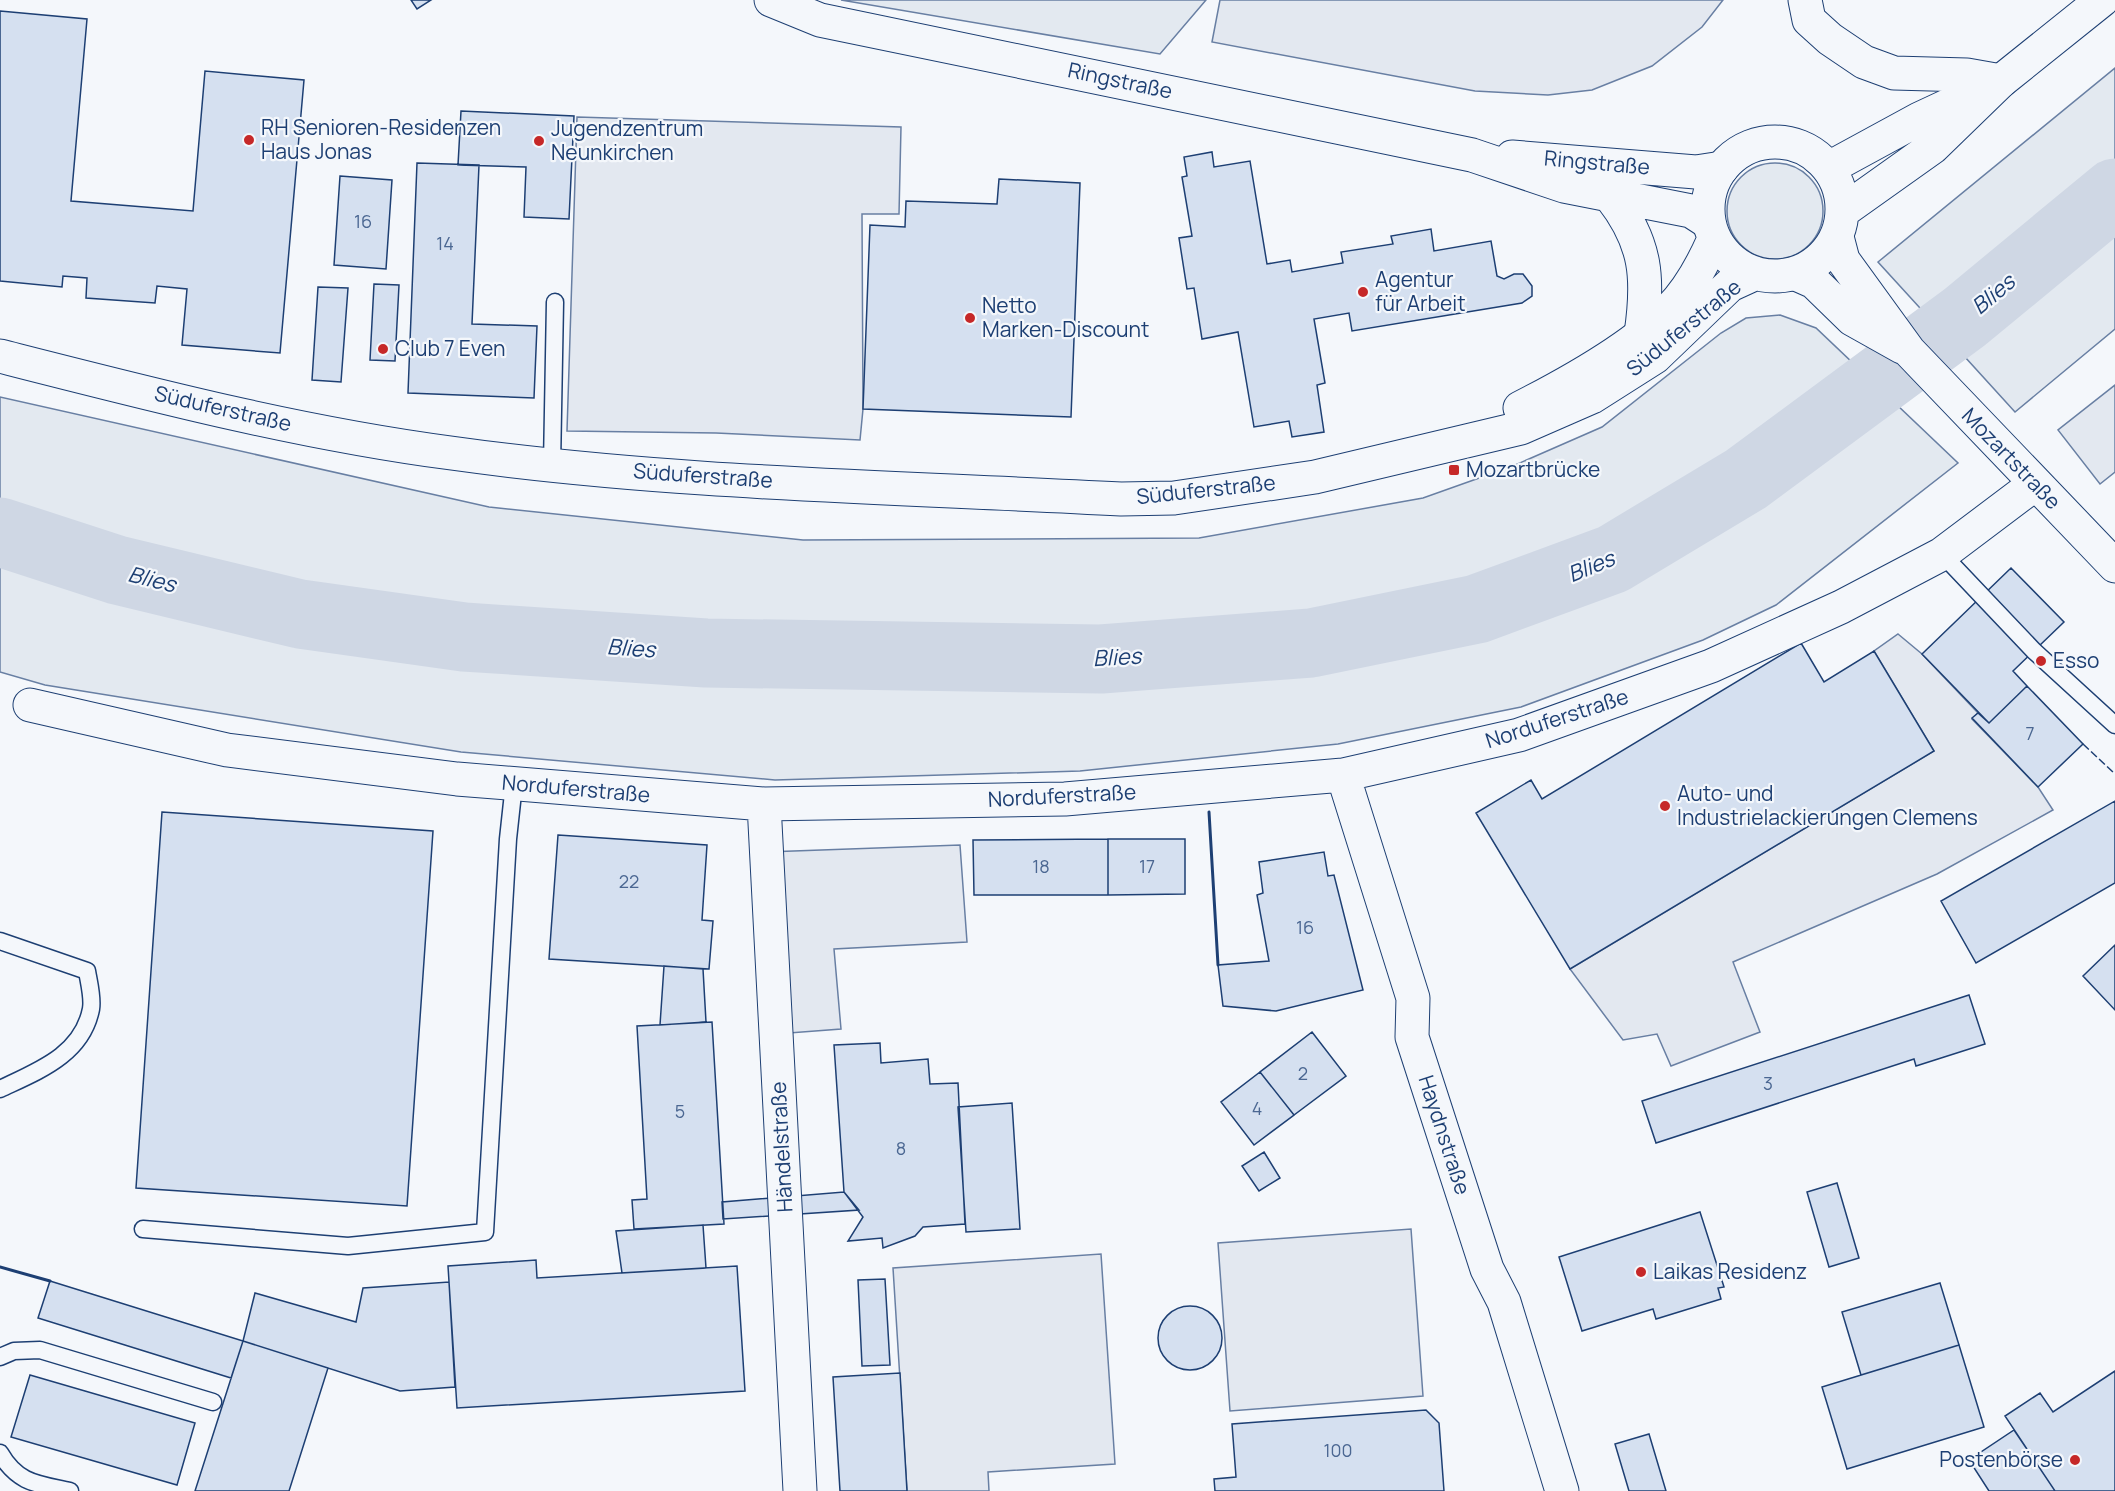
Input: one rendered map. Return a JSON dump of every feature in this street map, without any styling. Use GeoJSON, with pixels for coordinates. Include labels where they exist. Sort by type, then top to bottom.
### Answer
{"type":"FeatureCollection","features":[{"type":"Feature","properties":{"kind":"street","name":"Ringstraße"},"geometry":{"type":"LineString","coordinates":[[771,0],[820,20],[1472,155],[1564,186],[1691,211],[1711,230]]}},
{"type":"Feature","properties":{"kind":"street"},"geometry":{"type":"LineString","coordinates":[[1805,0],[1809,20],[1830,39],[1864,62],[1894,73],[1967,75],[2001,81]]}},
{"type":"Feature","properties":{"kind":"street"},"geometry":{"type":"LineString","coordinates":[[1840,224],[1933,147],[2001,81],[2102,0]]}},
{"type":"Feature","properties":{"kind":"street"},"geometry":{"type":"LineString","coordinates":[[1829,168],[1919,119],[2001,81]]}},
{"type":"Feature","properties":{"kind":"street"},"geometry":{"type":"LineString","coordinates":[[1775,141],[1805,149],[1829,168],[1839,188],[1840,224],[1827,253],[1813,265],[1796,274],[1775,277],[1754,274],[1737,266],[1724,254],[1711,230],[1707,203],[1712,184],[1722,168],[1746,149],[1775,141]]}},
{"type":"Feature","properties":{"kind":"street","name":"Ringstraße"},"geometry":{"type":"LineString","coordinates":[[1472,155],[1696,172],[1722,168]]}},
{"type":"Feature","properties":{"kind":"street","name":"Ringstraße"},"geometry":{"type":"LineString","coordinates":[[1611,197],[1629,220],[1644,258],[1647,296],[1641,334]]}},
{"type":"Feature","properties":{"kind":"street","name":"Mozartstraße"},"geometry":{"type":"LineString","coordinates":[[1840,224],[1852,319],[1909,351],[2115,566]]}},
{"type":"Feature","properties":{"kind":"street","name":"Süduferstraße"},"geometry":{"type":"LineString","coordinates":[[1414,454],[1545,395],[1641,334],[1671,309],[1702,268],[1711,230]]}},
{"type":"Feature","properties":{"kind":"street","name":"Süduferstraße"},"geometry":{"type":"LineString","coordinates":[[0,356],[342,436],[552,465],[759,480],[1121,499],[1174,498],[1304,479],[1521,428],[1592,397],[1655,357],[1730,285],[1754,274]]}},
{"type":"Feature","properties":{"kind":"street","name":"Mozartstraße"},"geometry":{"type":"LineString","coordinates":[[1796,274],[1848,293]]}},
{"type":"Feature","properties":{"kind":"street","name":"Norduferstraße"},"geometry":{"type":"LineString","coordinates":[[30,705],[227,750],[514,783],[764,804],[1065,799],[1343,775],[1518,735],[1711,666],[1841,607],[1942,554],[2035,484]]}},
{"type":"Feature","properties":{"kind":"street","name":"Haydnstraße"},"geometry":{"type":"LineString","coordinates":[[1343,775],[1413,999],[1412,1037],[1487,1269],[1504,1302],[1562,1491]]}},
{"type":"Feature","properties":{"kind":"street","name":"Händelstraße"},"geometry":{"type":"LineString","coordinates":[[764,804],[800,1491]]}},
{"type":"Feature","properties":{"kind":"lane"},"geometry":{"type":"LineString","coordinates":[[552,465],[555,302]]}},
{"type":"Feature","properties":{"kind":"lane"},"geometry":{"type":"LineString","coordinates":[[1942,554],[2034,651],[2115,725]]}},
{"type":"Feature","properties":{"kind":"lane"},"geometry":{"type":"LineString","coordinates":[[143,1229],[348,1246],[485,1232],[508,839],[514,783]]}},
{"type":"Feature","properties":{"kind":"lane"},"geometry":{"type":"LineString","coordinates":[[0,941],[87,971],[92,1007],[82,1038],[48,1066],[0,1089]]}},
{"type":"Feature","properties":{"kind":"lane"},"geometry":{"type":"LineString","coordinates":[[0,1357],[14,1351],[40,1350],[213,1402]]}},
{"type":"Feature","properties":{"kind":"lane"},"geometry":{"type":"LineString","coordinates":[[0,1453],[12,1472],[28,1481],[70,1491]]}},
{"type":"Feature","properties":{"kind":"shaded area"},"geometry":{"type":"Polygon","coordinates":[[[841,0],[1206,0],[1160,54],[841,0]]]}},
{"type":"Feature","properties":{"kind":"shaded area"},"geometry":{"type":"Polygon","coordinates":[[[1220,0],[1723,0],[1702,27],[1652,66],[1592,90],[1548,95],[1475,91],[1212,42],[1220,0]]]}},
{"type":"Feature","properties":{"kind":"shaded area"},"geometry":{"type":"Polygon","coordinates":[[[2115,68],[2115,167],[1930,319],[1878,262],[2115,68]]]}},
{"type":"Feature","properties":{"kind":"shaded area"},"geometry":{"type":"Polygon","coordinates":[[[577,117],[901,127],[899,214],[862,214],[863,409],[860,440],[716,433],[567,431],[577,117]]]}},
{"type":"Feature","properties":{"kind":"shaded area"},"geometry":{"type":"Polygon","coordinates":[[[1775,163],[1793,167],[1809,177],[1819,193],[1823,211],[1819,229],[1809,245],[1793,255],[1775,259],[1757,255],[1741,245],[1731,229],[1727,211],[1731,193],[1741,177],[1757,167],[1775,163]]]}},
{"type":"Feature","properties":{"kind":"shaded area"},"geometry":{"type":"Polygon","coordinates":[[[2115,234],[2115,329],[2015,412],[1965,357],[2115,234]]]}},
{"type":"Feature","properties":{"kind":"shaded area"},"geometry":{"type":"Polygon","coordinates":[[[1780,315],[1816,328],[1958,463],[1776,605],[1703,640],[1521,707],[1338,744],[1080,771],[775,780],[461,752],[45,685],[0,672],[0,397],[489,507],[803,540],[1199,538],[1423,498],[1513,466],[1602,427],[1721,333],[1746,318],[1780,315]]]}},
{"type":"Feature","properties":{"kind":"shaded area"},"geometry":{"type":"Polygon","coordinates":[[[2115,385],[2115,472],[2100,484],[2058,430],[2115,385]]]}},
{"type":"Feature","properties":{"kind":"shaded area"},"geometry":{"type":"Polygon","coordinates":[[[1898,634],[1922,654],[1978,713],[1972,719],[2038,787],[2053,810],[1937,874],[1733,962],[1760,1032],[1671,1066],[1657,1034],[1623,1040],[1570,969],[1934,751],[1874,651],[1898,634]]]}},
{"type":"Feature","properties":{"kind":"shaded area"},"geometry":{"type":"Polygon","coordinates":[[[960,845],[967,942],[834,949],[841,1029],[776,1034],[766,852],[960,845]]]}},
{"type":"Feature","properties":{"kind":"shaded area"},"geometry":{"type":"Polygon","coordinates":[[[1411,1229],[1423,1396],[1230,1411],[1218,1243],[1411,1229]]]}},
{"type":"Feature","properties":{"kind":"shaded area"},"geometry":{"type":"Polygon","coordinates":[[[1101,1254],[1115,1464],[988,1472],[989,1491],[907,1491],[893,1268],[1101,1254]]]}},
{"type":"Feature","properties":{"kind":"water"},"geometry":{"type":"Polygon","coordinates":[[[2115,167],[2115,234],[1965,357],[1930,319],[2115,167]]]}},
{"type":"Feature","properties":{"kind":"building"},"geometry":{"type":"Polygon","coordinates":[[[411,0],[431,0],[417,9],[411,0]]]}},
{"type":"Feature","properties":{"kind":"building","name":"RH Senioren-Residenzen Haus Jonas"},"geometry":{"type":"Polygon","coordinates":[[[0,11],[87,19],[71,201],[193,211],[205,71],[304,80],[280,353],[182,345],[187,289],[157,286],[155,303],[86,298],[87,278],[63,276],[62,287],[0,281],[0,11]]]}},
{"type":"Feature","properties":{"kind":"building"},"geometry":{"type":"Polygon","coordinates":[[[461,111],[574,116],[569,219],[524,217],[526,167],[458,165],[461,111]]]}},
{"type":"Feature","properties":{"kind":"building","name":"Agentur für Arbeit"},"geometry":{"type":"Polygon","coordinates":[[[1212,152],[1214,167],[1250,161],[1267,264],[1290,260],[1292,272],[1343,263],[1341,252],[1393,244],[1391,236],[1431,229],[1434,251],[1491,241],[1497,276],[1504,279],[1514,274],[1523,274],[1532,286],[1532,296],[1522,303],[1352,331],[1349,313],[1314,319],[1325,383],[1317,385],[1324,432],[1292,437],[1289,421],[1254,427],[1238,332],[1202,339],[1194,288],[1187,289],[1179,238],[1192,236],[1182,177],[1187,176],[1184,157],[1212,152]]]}},
{"type":"Feature","properties":{"kind":"building"},"geometry":{"type":"Polygon","coordinates":[[[417,163],[479,165],[472,324],[537,326],[534,398],[408,393],[417,163]]]}},
{"type":"Feature","properties":{"kind":"building"},"geometry":{"type":"Polygon","coordinates":[[[340,176],[392,180],[386,269],[334,265],[340,176]]]}},
{"type":"Feature","properties":{"kind":"building","name":"Netto Marken-Discount"},"geometry":{"type":"Polygon","coordinates":[[[999,179],[1080,183],[1071,417],[863,409],[870,225],[905,227],[906,201],[997,204],[999,179]]]}},
{"type":"Feature","properties":{"kind":"building"},"geometry":{"type":"Polygon","coordinates":[[[374,284],[399,285],[395,361],[370,360],[374,284]]]}},
{"type":"Feature","properties":{"kind":"building"},"geometry":{"type":"Polygon","coordinates":[[[318,287],[348,288],[341,382],[312,380],[318,287]]]}},
{"type":"Feature","properties":{"kind":"building"},"geometry":{"type":"Polygon","coordinates":[[[2011,568],[2064,622],[2013,671],[2027,686],[1989,723],[1922,654],[2011,568]]]}},
{"type":"Feature","properties":{"kind":"building","name":"Auto- und Industrielackierungen Clemens"},"geometry":{"type":"Polygon","coordinates":[[[1801,643],[1824,682],[1874,651],[1934,751],[1570,969],[1476,813],[1531,780],[1542,799],[1801,643]]]}},
{"type":"Feature","properties":{"kind":"building"},"geometry":{"type":"Polygon","coordinates":[[[2027,686],[2083,744],[2038,787],[1972,718],[1978,713],[1989,723],[2027,686]]]}},
{"type":"Feature","properties":{"kind":"building"},"geometry":{"type":"Polygon","coordinates":[[[2115,801],[2115,883],[1976,963],[1941,901],[2115,801]]]}},
{"type":"Feature","properties":{"kind":"building"},"geometry":{"type":"Polygon","coordinates":[[[162,812],[433,831],[407,1206],[136,1188],[162,812]]]}},
{"type":"Feature","properties":{"kind":"building"},"geometry":{"type":"Polygon","coordinates":[[[558,835],[707,845],[702,920],[713,921],[709,969],[549,959],[558,835]]]}},
{"type":"Feature","properties":{"kind":"building"},"geometry":{"type":"Polygon","coordinates":[[[1108,839],[1185,839],[1185,894],[1108,895],[1108,839]]]}},
{"type":"Feature","properties":{"kind":"building"},"geometry":{"type":"Polygon","coordinates":[[[1108,839],[1108,895],[974,895],[973,840],[1108,839]]]}},
{"type":"Feature","properties":{"kind":"building"},"geometry":{"type":"Polygon","coordinates":[[[1324,852],[1328,876],[1334,875],[1363,990],[1276,1011],[1223,1006],[1218,965],[1269,961],[1257,895],[1263,893],[1259,862],[1324,852]]]}},
{"type":"Feature","properties":{"kind":"building"},"geometry":{"type":"Polygon","coordinates":[[[2115,945],[2115,1010],[2083,976],[2115,945]]]}},
{"type":"Feature","properties":{"kind":"building"},"geometry":{"type":"Polygon","coordinates":[[[664,966],[703,969],[706,1022],[660,1025],[664,966]]]}},
{"type":"Feature","properties":{"kind":"building"},"geometry":{"type":"Polygon","coordinates":[[[1969,995],[1985,1044],[1916,1066],[1914,1059],[1656,1143],[1642,1101],[1969,995]]]}},
{"type":"Feature","properties":{"kind":"building"},"geometry":{"type":"Polygon","coordinates":[[[712,1022],[724,1224],[634,1229],[632,1200],[647,1199],[637,1026],[712,1022]]]}},
{"type":"Feature","properties":{"kind":"building"},"geometry":{"type":"Polygon","coordinates":[[[1312,1032],[1346,1076],[1294,1115],[1260,1072],[1312,1032]]]}},
{"type":"Feature","properties":{"kind":"building"},"geometry":{"type":"Polygon","coordinates":[[[880,1043],[881,1063],[928,1059],[930,1084],[958,1083],[965,1224],[923,1227],[915,1236],[883,1248],[882,1238],[848,1241],[863,1217],[844,1192],[834,1045],[880,1043]]]}},
{"type":"Feature","properties":{"kind":"building"},"geometry":{"type":"Polygon","coordinates":[[[1260,1072],[1294,1115],[1254,1145],[1221,1102],[1260,1072]]]}},
{"type":"Feature","properties":{"kind":"building"},"geometry":{"type":"Polygon","coordinates":[[[1012,1103],[1020,1229],[966,1232],[958,1107],[1012,1103]]]}},
{"type":"Feature","properties":{"kind":"building"},"geometry":{"type":"Polygon","coordinates":[[[1264,1152],[1280,1178],[1259,1191],[1242,1166],[1264,1152]]]}},
{"type":"Feature","properties":{"kind":"building"},"geometry":{"type":"Polygon","coordinates":[[[1837,1183],[1859,1258],[1829,1267],[1807,1192],[1837,1183]]]}},
{"type":"Feature","properties":{"kind":"building"},"geometry":{"type":"Polygon","coordinates":[[[844,1192],[859,1210],[723,1219],[722,1202],[844,1192]]]}},
{"type":"Feature","properties":{"kind":"building","name":"Laikas Residenz"},"geometry":{"type":"Polygon","coordinates":[[[1700,1212],[1724,1287],[1718,1288],[1721,1299],[1656,1319],[1653,1309],[1582,1331],[1559,1257],[1700,1212]]]}},
{"type":"Feature","properties":{"kind":"building"},"geometry":{"type":"Polygon","coordinates":[[[703,1225],[706,1268],[622,1273],[616,1231],[703,1225]]]}},
{"type":"Feature","properties":{"kind":"building"},"geometry":{"type":"Polygon","coordinates":[[[536,1260],[537,1278],[737,1266],[745,1391],[457,1408],[448,1266],[536,1260]]]}},
{"type":"Feature","properties":{"kind":"building"},"geometry":{"type":"Polygon","coordinates":[[[885,1279],[890,1365],[862,1366],[858,1280],[885,1279]]]}},
{"type":"Feature","properties":{"kind":"building"},"geometry":{"type":"Polygon","coordinates":[[[50,1281],[243,1341],[231,1378],[38,1318],[50,1281]]]}},
{"type":"Feature","properties":{"kind":"building"},"geometry":{"type":"Polygon","coordinates":[[[449,1282],[455,1387],[400,1391],[243,1341],[255,1293],[356,1322],[363,1288],[449,1282]]]}},
{"type":"Feature","properties":{"kind":"building"},"geometry":{"type":"Polygon","coordinates":[[[1940,1283],[1959,1345],[1861,1375],[1842,1312],[1940,1283]]]}},
{"type":"Feature","properties":{"kind":"building"},"geometry":{"type":"Polygon","coordinates":[[[1190,1306],[1208,1312],[1216,1320],[1222,1338],[1216,1356],[1208,1364],[1190,1370],[1172,1364],[1164,1356],[1158,1338],[1164,1320],[1172,1312],[1190,1306]]]}},
{"type":"Feature","properties":{"kind":"building"},"geometry":{"type":"Polygon","coordinates":[[[243,1341],[328,1368],[289,1491],[195,1491],[243,1341]]]}},
{"type":"Feature","properties":{"kind":"building"},"geometry":{"type":"Polygon","coordinates":[[[1959,1345],[1984,1427],[1847,1469],[1822,1387],[1959,1345]]]}},
{"type":"Feature","properties":{"kind":"building","name":"Postenbörse"},"geometry":{"type":"Polygon","coordinates":[[[2115,1371],[2115,1491],[2055,1491],[2005,1416],[2040,1393],[2053,1412],[2115,1371]]]}},
{"type":"Feature","properties":{"kind":"building"},"geometry":{"type":"Polygon","coordinates":[[[900,1373],[907,1491],[840,1491],[833,1377],[900,1373]]]}},
{"type":"Feature","properties":{"kind":"building"},"geometry":{"type":"Polygon","coordinates":[[[30,1375],[195,1423],[177,1485],[11,1437],[30,1375]]]}},
{"type":"Feature","properties":{"kind":"building"},"geometry":{"type":"Polygon","coordinates":[[[1426,1410],[1439,1423],[1444,1491],[1215,1491],[1214,1479],[1236,1477],[1232,1424],[1426,1410]]]}},
{"type":"Feature","properties":{"kind":"building"},"geometry":{"type":"Polygon","coordinates":[[[2014,1430],[2055,1491],[1989,1491],[1969,1460],[2014,1430]]]}},
{"type":"Feature","properties":{"kind":"building"},"geometry":{"type":"Polygon","coordinates":[[[1649,1434],[1666,1491],[1629,1491],[1615,1444],[1649,1434]]]}},
{"type":"Feature","properties":{"kind":"waterway","name":"Blies"},"geometry":{"type":"LineString","coordinates":[[0,532],[117,570],[300,614],[464,637],[706,653],[1101,659],[1311,643],[1477,609],[1613,559],[1746,479],[1965,317],[2115,193]]}},
{"type":"Feature","properties":{"kind":"fence"},"geometry":{"type":"LineString","coordinates":[[2083,744],[2115,774]]}},
{"type":"Feature","properties":{"kind":"wall"},"geometry":{"type":"LineString","coordinates":[[1209,812],[1218,965]]}},
{"type":"Feature","properties":{"kind":"wall"},"geometry":{"type":"LineString","coordinates":[[0,1267],[50,1281]]}},
{"type":"Feature","properties":{"kind":"place","name":"RH Senioren-Residenzen Haus Jonas"},"geometry":{"type":"Point","coordinates":[249,140]}},
{"type":"Feature","properties":{"kind":"place","name":"Jugendzentrum Neunkirchen"},"geometry":{"type":"Point","coordinates":[539,141]}},
{"type":"Feature","properties":{"kind":"place","name":"Agentur für Arbeit"},"geometry":{"type":"Point","coordinates":[1363,292]}},
{"type":"Feature","properties":{"kind":"place","name":"Netto Marken-Discount"},"geometry":{"type":"Point","coordinates":[970,318]}},
{"type":"Feature","properties":{"kind":"place","name":"Club 7 Even"},"geometry":{"type":"Point","coordinates":[383,349]}},
{"type":"Feature","properties":{"kind":"place","name":"Mozartbrücke"},"geometry":{"type":"Point","coordinates":[1454,470]}},
{"type":"Feature","properties":{"kind":"place","name":"Esso"},"geometry":{"type":"Point","coordinates":[2041,661]}},
{"type":"Feature","properties":{"kind":"place","name":"Auto- und Industrielackierungen Clemens"},"geometry":{"type":"Point","coordinates":[1665,806]}},
{"type":"Feature","properties":{"kind":"place","name":"Laikas Residenz"},"geometry":{"type":"Point","coordinates":[1641,1272]}},
{"type":"Feature","properties":{"kind":"place","name":"Postenbörse"},"geometry":{"type":"Point","coordinates":[2075,1460]}}]}
